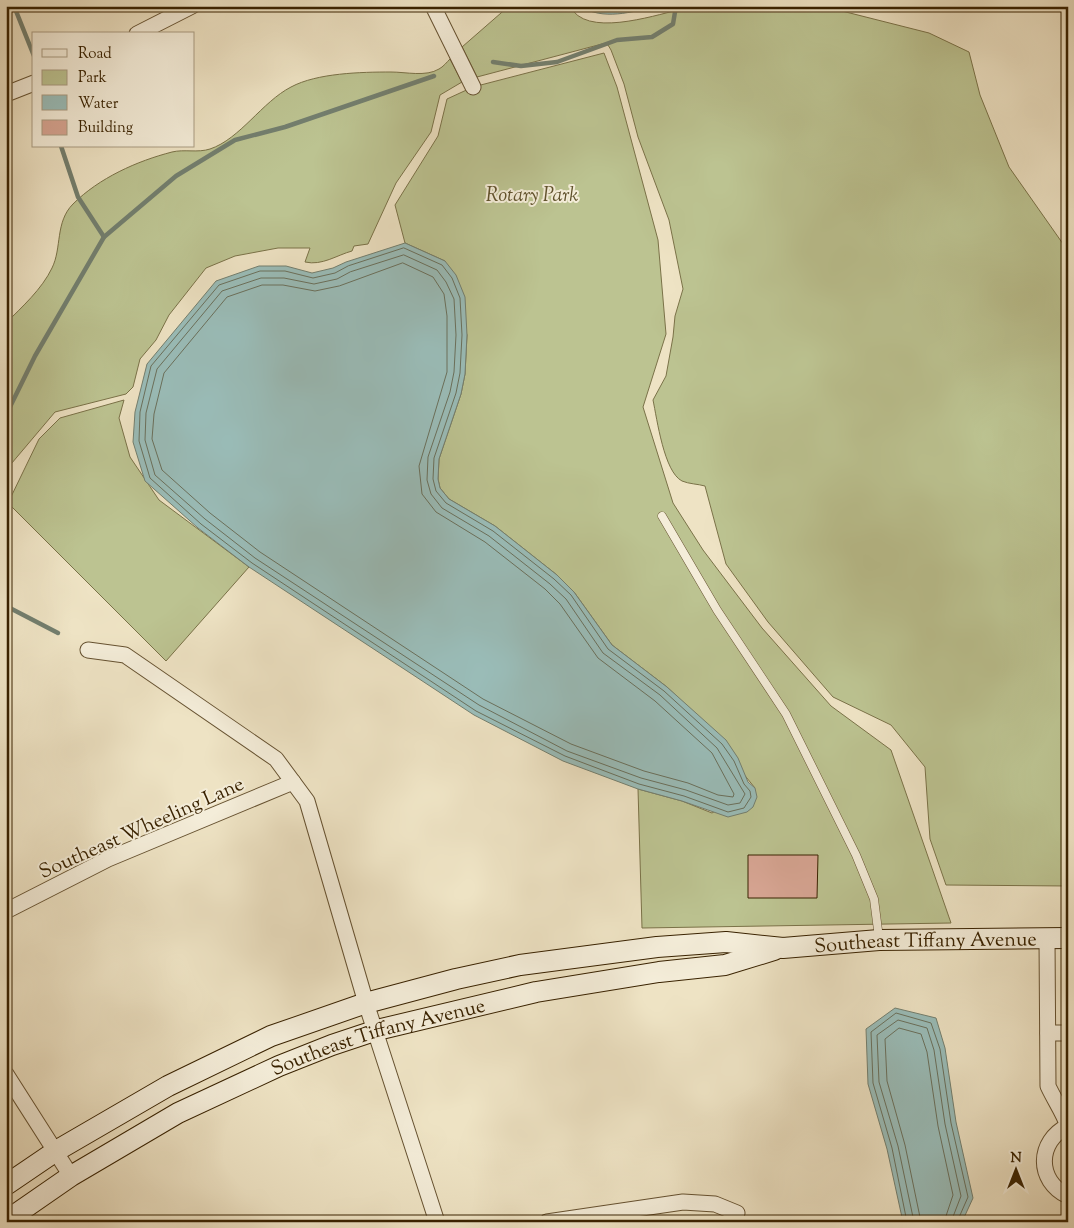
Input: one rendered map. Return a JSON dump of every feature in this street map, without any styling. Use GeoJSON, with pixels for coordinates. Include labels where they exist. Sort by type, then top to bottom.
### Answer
{"type":"FeatureCollection","features":[{"type":"Feature","properties":{"kind":"street"},"geometry":{"type":"LineString","coordinates":[[141,32],[192,6]]}},
{"type":"Feature","properties":{"kind":"street"},"geometry":{"type":"LineString","coordinates":[[433,6],[473,87]]}},
{"type":"Feature","properties":{"kind":"street"},"geometry":{"type":"LineString","coordinates":[[6,94],[32,84]]}},
{"type":"Feature","properties":{"kind":"street"},"geometry":{"type":"LineString","coordinates":[[88,650],[125,655],[276,759],[307,801],[366,1003],[377,1030],[437,1222]]}},
{"type":"Feature","properties":{"kind":"street","name":"Southeast Wheeling Lane"},"geometry":{"type":"LineString","coordinates":[[6,911],[108,859],[293,782]]}},
{"type":"Feature","properties":{"kind":"street"},"geometry":{"type":"LineString","coordinates":[[1047,938],[1048,1086],[1057,1106],[1067,1117],[1050,1139],[1044,1160],[1049,1181],[1059,1191],[1068,1196]]}},
{"type":"Feature","properties":{"kind":"street","name":"Southeast Tiffany Avenue"},"geometry":{"type":"LineString","coordinates":[[6,1185],[56,1151],[168,1086],[271,1036],[366,1003],[520,965],[657,947],[726,942],[783,948],[879,940],[1068,938]]}},
{"type":"Feature","properties":{"kind":"street","name":"Southeast Tiffany Avenue"},"geometry":{"type":"LineString","coordinates":[[6,1221],[71,1176],[178,1113],[279,1066],[377,1030],[536,992],[659,972],[725,965],[783,948]]}},
{"type":"Feature","properties":{"kind":"street"},"geometry":{"type":"LineString","coordinates":[[1048,1033],[1068,1033]]}},
{"type":"Feature","properties":{"kind":"street"},"geometry":{"type":"LineString","coordinates":[[6,1074],[71,1176]]}},
{"type":"Feature","properties":{"kind":"street"},"geometry":{"type":"LineString","coordinates":[[547,1222],[683,1202],[715,1204],[737,1213]]}},
{"type":"Feature","properties":{"kind":"lane"},"geometry":{"type":"LineString","coordinates":[[662,516],[717,610],[786,714],[856,856],[874,899],[879,940]]}},
{"type":"Feature","properties":{"kind":"green space"},"geometry":{"type":"Polygon","coordinates":[[[509,6],[570,6],[578,16],[590,21],[604,23],[636,20],[678,10],[683,6],[837,6],[842,11],[929,33],[969,52],[980,95],[1009,167],[1068,251],[1068,886],[946,885],[930,839],[925,767],[891,725],[833,697],[768,622],[726,564],[705,486],[682,481],[676,476],[670,467],[659,432],[653,400],[666,376],[675,316],[683,289],[669,220],[638,137],[624,84],[611,50],[608,45],[602,44],[477,77],[462,47],[509,6]]]}},
{"type":"Feature","properties":{"kind":"green space","name":"Rotary Park"},"geometry":{"type":"Polygon","coordinates":[[[604,53],[617,87],[658,240],[666,334],[643,407],[673,503],[703,550],[762,628],[831,706],[891,750],[951,923],[642,928],[638,789],[682,801],[712,813],[755,788],[694,713],[667,687],[612,645],[574,592],[557,575],[495,526],[449,499],[440,488],[438,479],[439,459],[461,394],[465,374],[467,335],[445,261],[405,243],[395,205],[438,136],[447,99],[473,87],[604,53]]]}},
{"type":"Feature","properties":{"kind":"green space"},"geometry":{"type":"Polygon","coordinates":[[[450,59],[462,82],[440,95],[431,132],[396,183],[368,244],[354,246],[352,251],[317,263],[305,262],[310,248],[278,248],[235,256],[206,268],[169,315],[156,340],[140,359],[133,387],[126,394],[55,412],[6,470],[6,323],[48,276],[55,260],[61,227],[67,211],[73,204],[107,178],[145,160],[172,152],[210,149],[221,144],[280,94],[302,82],[326,76],[353,73],[428,73],[440,68],[450,59]]]}},
{"type":"Feature","properties":{"kind":"green space"},"geometry":{"type":"Polygon","coordinates":[[[124,400],[119,418],[130,457],[159,500],[249,567],[166,661],[8,503],[39,439],[60,418],[124,400]]]}},
{"type":"Feature","properties":{"kind":"water"},"geometry":{"type":"Polygon","coordinates":[[[580,6],[657,6],[628,13],[608,14],[589,11],[580,6]]]}},
{"type":"Feature","properties":{"kind":"water"},"geometry":{"type":"Polygon","coordinates":[[[405,243],[445,261],[456,275],[465,297],[467,335],[465,374],[461,394],[439,459],[438,479],[440,488],[449,499],[495,526],[557,575],[574,592],[612,645],[667,687],[726,740],[738,758],[748,782],[755,788],[757,797],[753,807],[747,812],[728,817],[682,801],[638,789],[563,761],[474,715],[249,567],[198,528],[145,481],[133,442],[135,412],[147,364],[216,281],[259,266],[286,266],[312,273],[333,268],[405,243]]]}},
{"type":"Feature","properties":{"kind":"water"},"geometry":{"type":"Polygon","coordinates":[[[895,1008],[936,1018],[945,1048],[956,1122],[973,1198],[962,1222],[903,1222],[887,1149],[868,1084],[866,1029],[895,1008]]]}},
{"type":"Feature","properties":{"kind":"building"},"geometry":{"type":"Polygon","coordinates":[[[748,855],[818,855],[817,898],[748,898],[748,855]]]}},
{"type":"Feature","properties":{"kind":"waterway"},"geometry":{"type":"LineString","coordinates":[[14,6],[32,51]]}},
{"type":"Feature","properties":{"kind":"waterway"},"geometry":{"type":"LineString","coordinates":[[493,62],[521,66],[557,62],[617,40],[652,37],[673,24],[676,6]]}},
{"type":"Feature","properties":{"kind":"waterway"},"geometry":{"type":"LineString","coordinates":[[6,415],[35,356],[104,237],[176,176],[235,140],[285,127],[434,76]]}},
{"type":"Feature","properties":{"kind":"waterway"},"geometry":{"type":"LineString","coordinates":[[62,148],[78,197],[104,237]]}},
{"type":"Feature","properties":{"kind":"waterway"},"geometry":{"type":"LineString","coordinates":[[6,606],[58,633]]}}]}
